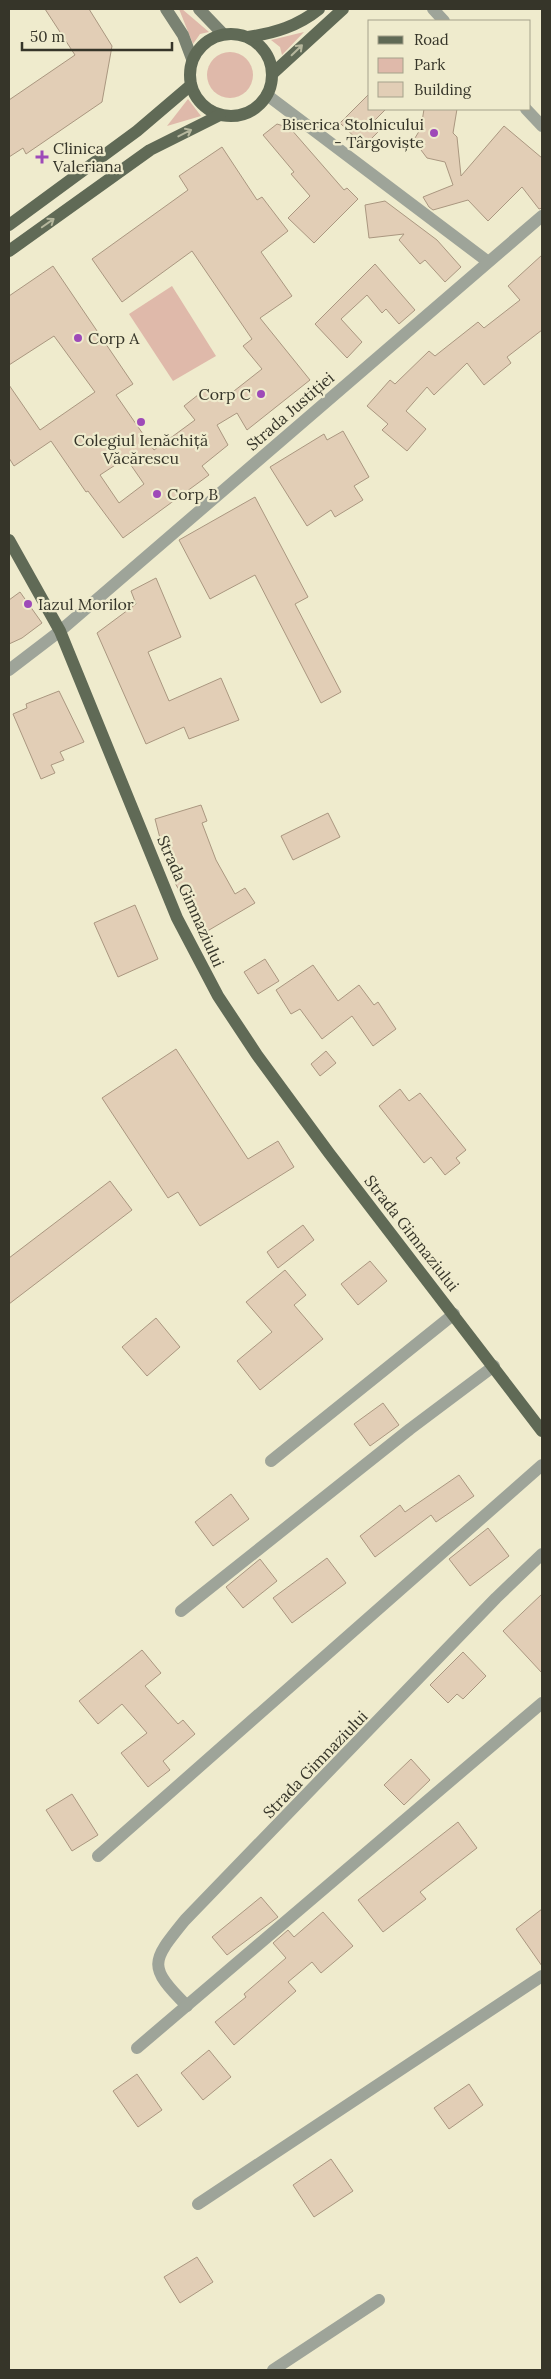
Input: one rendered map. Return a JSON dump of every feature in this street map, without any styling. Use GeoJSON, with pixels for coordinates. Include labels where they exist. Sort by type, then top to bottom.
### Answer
{"type":"FeatureCollection","features":[{"type":"Feature","properties":{"kind":"main road"},"geometry":{"type":"LineString","coordinates":[[166,9],[183,35],[192,59]]}},
{"type":"Feature","properties":{"kind":"main road"},"geometry":{"type":"LineString","coordinates":[[199,9],[223,34]]}},
{"type":"Feature","properties":{"kind":"main road"},"geometry":{"type":"LineString","coordinates":[[248,37],[271,34],[295,25],[319,9]]}},
{"type":"Feature","properties":{"kind":"main road"},"geometry":{"type":"LineString","coordinates":[[272,74],[344,9]]}},
{"type":"Feature","properties":{"kind":"main road"},"geometry":{"type":"LineString","coordinates":[[236,33],[248,37],[261,46],[267,54],[272,74],[267,95],[252,110],[231,116],[220,115],[203,105],[195,96],[189,72],[192,59],[201,45],[211,38],[223,34],[236,33]]}},
{"type":"Feature","properties":{"kind":"main road"},"geometry":{"type":"LineString","coordinates":[[9,225],[137,132],[191,85]]}},
{"type":"Feature","properties":{"kind":"main road"},"geometry":{"type":"LineString","coordinates":[[9,251],[150,150],[220,115]]}},
{"type":"Feature","properties":{"kind":"main road","name":"Strada Gimnaziului"},"geometry":{"type":"LineString","coordinates":[[9,540],[60,631],[177,918],[218,996],[257,1055],[329,1153],[542,1431]]}},
{"type":"Feature","properties":{"kind":"street"},"geometry":{"type":"LineString","coordinates":[[433,9],[443,20]]}},
{"type":"Feature","properties":{"kind":"street"},"geometry":{"type":"LineString","coordinates":[[267,95],[487,262]]}},
{"type":"Feature","properties":{"kind":"street"},"geometry":{"type":"LineString","coordinates":[[527,110],[542,126]]}},
{"type":"Feature","properties":{"kind":"street","name":"Strada Justiției"},"geometry":{"type":"LineString","coordinates":[[9,670],[60,631],[542,216]]}},
{"type":"Feature","properties":{"kind":"street","name":"Strada Gimnaziului"},"geometry":{"type":"LineString","coordinates":[[271,1461],[454,1314]]}},
{"type":"Feature","properties":{"kind":"street"},"geometry":{"type":"LineString","coordinates":[[181,1610],[410,1429],[494,1366]]}},
{"type":"Feature","properties":{"kind":"street"},"geometry":{"type":"LineString","coordinates":[[98,1856],[542,1465]]}},
{"type":"Feature","properties":{"kind":"street","name":"Strada Gimnaziului"},"geometry":{"type":"LineString","coordinates":[[187,2006],[167,1986],[158,1973],[157,1960],[165,1945],[185,1920],[496,1598],[542,1554]]}},
{"type":"Feature","properties":{"kind":"street"},"geometry":{"type":"LineString","coordinates":[[137,2048],[542,1703]]}},
{"type":"Feature","properties":{"kind":"street"},"geometry":{"type":"LineString","coordinates":[[198,2204],[542,1976]]}},
{"type":"Feature","properties":{"kind":"street"},"geometry":{"type":"LineString","coordinates":[[273,2370],[379,2300]]}},
{"type":"Feature","properties":{"kind":"green space"},"geometry":{"type":"Polygon","coordinates":[[[179,9],[182,9],[209,32],[200,34],[193,44],[179,9]]]}},
{"type":"Feature","properties":{"kind":"green space"},"geometry":{"type":"Polygon","coordinates":[[[304,32],[282,55],[280,47],[271,40],[304,32]]]}},
{"type":"Feature","properties":{"kind":"green space"},"geometry":{"type":"Polygon","coordinates":[[[230,52],[243,56],[249,62],[253,75],[249,88],[243,94],[230,98],[217,94],[211,88],[207,75],[211,62],[217,56],[230,52]]]}},
{"type":"Feature","properties":{"kind":"green space"},"geometry":{"type":"Polygon","coordinates":[[[188,99],[201,116],[167,126],[188,99]]]}},
{"type":"Feature","properties":{"kind":"green space"},"geometry":{"type":"Polygon","coordinates":[[[172,286],[216,356],[173,381],[129,314],[172,286]]]}},
{"type":"Feature","properties":{"kind":"building"},"geometry":{"type":"Polygon","coordinates":[[[45,9],[89,9],[112,46],[102,102],[26,154],[23,148],[9,157],[9,100],[75,55],[45,9]]]}},
{"type":"Feature","properties":{"kind":"building"},"geometry":{"type":"Polygon","coordinates":[[[368,95],[368,110],[385,110],[373,122],[381,129],[364,146],[340,123],[368,95]]]}},
{"type":"Feature","properties":{"kind":"building"},"geometry":{"type":"Polygon","coordinates":[[[424,110],[457,110],[453,133],[457,137],[461,176],[504,126],[542,158],[542,208],[539,209],[522,187],[488,221],[468,200],[433,210],[423,197],[453,185],[445,162],[427,158],[415,142],[415,138],[421,128],[424,110]]]}},
{"type":"Feature","properties":{"kind":"building"},"geometry":{"type":"Polygon","coordinates":[[[277,124],[290,128],[344,190],[347,188],[358,199],[314,243],[288,218],[310,196],[291,174],[294,172],[263,135],[277,124]]]}},
{"type":"Feature","properties":{"kind":"building"},"geometry":{"type":"Polygon","coordinates":[[[222,147],[257,200],[262,197],[288,231],[261,252],[292,296],[260,318],[310,380],[247,430],[237,413],[217,425],[228,445],[202,466],[209,475],[123,538],[88,491],[86,492],[51,441],[14,466],[9,458],[9,385],[40,430],[95,392],[54,336],[9,365],[9,296],[53,266],[133,384],[116,395],[154,450],[195,420],[184,406],[208,387],[220,402],[262,369],[243,346],[252,339],[192,251],[122,302],[92,259],[188,190],[179,176],[222,147]],[[126,458],[100,475],[119,503],[144,484],[126,458]]]}},
{"type":"Feature","properties":{"kind":"building"},"geometry":{"type":"Polygon","coordinates":[[[385,201],[437,240],[461,267],[445,282],[425,260],[420,264],[399,240],[404,234],[369,238],[365,205],[385,201]]]}},
{"type":"Feature","properties":{"kind":"building"},"geometry":{"type":"Polygon","coordinates":[[[542,255],[542,330],[507,357],[511,363],[484,385],[467,363],[434,395],[427,387],[406,411],[426,429],[407,451],[382,430],[388,424],[367,406],[390,380],[395,384],[429,351],[435,356],[478,322],[484,328],[520,300],[508,286],[542,255]]]}},
{"type":"Feature","properties":{"kind":"building"},"geometry":{"type":"Polygon","coordinates":[[[375,264],[415,310],[399,324],[386,309],[382,313],[367,295],[341,319],[362,342],[347,358],[315,324],[375,264]]]}},
{"type":"Feature","properties":{"kind":"building"},"geometry":{"type":"Polygon","coordinates":[[[343,431],[369,477],[354,486],[363,500],[335,517],[331,510],[307,526],[270,467],[324,434],[327,440],[343,431]]]}},
{"type":"Feature","properties":{"kind":"building"},"geometry":{"type":"Polygon","coordinates":[[[255,497],[308,597],[295,604],[341,692],[321,703],[255,575],[210,599],[179,540],[255,497]]]}},
{"type":"Feature","properties":{"kind":"building"},"geometry":{"type":"Polygon","coordinates":[[[156,578],[181,637],[148,652],[169,701],[221,678],[239,720],[189,739],[184,727],[146,744],[97,633],[136,604],[131,591],[156,578]]]}},
{"type":"Feature","properties":{"kind":"building"},"geometry":{"type":"Polygon","coordinates":[[[20,592],[42,623],[22,638],[9,644],[9,600],[20,592]]]}},
{"type":"Feature","properties":{"kind":"building"},"geometry":{"type":"Polygon","coordinates":[[[59,691],[84,742],[60,752],[64,760],[51,765],[55,773],[41,779],[13,714],[27,708],[26,704],[59,691]]]}},
{"type":"Feature","properties":{"kind":"building"},"geometry":{"type":"Polygon","coordinates":[[[201,805],[207,821],[202,823],[216,860],[235,894],[245,888],[255,903],[204,933],[175,883],[166,861],[155,819],[201,805]]]}},
{"type":"Feature","properties":{"kind":"building"},"geometry":{"type":"Polygon","coordinates":[[[328,813],[340,837],[293,860],[281,836],[328,813]]]}},
{"type":"Feature","properties":{"kind":"building"},"geometry":{"type":"Polygon","coordinates":[[[135,905],[158,959],[118,977],[94,923],[135,905]]]}},
{"type":"Feature","properties":{"kind":"building"},"geometry":{"type":"Polygon","coordinates":[[[265,959],[279,981],[258,994],[244,972],[265,959]]]}},
{"type":"Feature","properties":{"kind":"building"},"geometry":{"type":"Polygon","coordinates":[[[313,965],[338,1001],[359,985],[374,1005],[378,1002],[396,1029],[373,1046],[352,1016],[322,1039],[300,1009],[291,1014],[276,990],[313,965]]]}},
{"type":"Feature","properties":{"kind":"building"},"geometry":{"type":"Polygon","coordinates":[[[176,1049],[248,1159],[278,1141],[294,1167],[200,1226],[178,1192],[168,1198],[102,1098],[176,1049]]]}},
{"type":"Feature","properties":{"kind":"building"},"geometry":{"type":"Polygon","coordinates":[[[326,1051],[336,1063],[320,1076],[311,1064],[326,1051]]]}},
{"type":"Feature","properties":{"kind":"building"},"geometry":{"type":"Polygon","coordinates":[[[400,1089],[409,1101],[420,1093],[466,1150],[456,1158],[460,1163],[445,1175],[431,1157],[424,1163],[379,1106],[400,1089]]]}},
{"type":"Feature","properties":{"kind":"building"},"geometry":{"type":"Polygon","coordinates":[[[110,1181],[132,1210],[9,1304],[9,1258],[110,1181]]]}},
{"type":"Feature","properties":{"kind":"building"},"geometry":{"type":"Polygon","coordinates":[[[303,1225],[314,1240],[278,1268],[267,1252],[303,1225]]]}},
{"type":"Feature","properties":{"kind":"building"},"geometry":{"type":"Polygon","coordinates":[[[370,1261],[387,1281],[358,1305],[341,1284],[370,1261]]]}},
{"type":"Feature","properties":{"kind":"building"},"geometry":{"type":"Polygon","coordinates":[[[285,1270],[306,1295],[294,1305],[323,1339],[260,1390],[237,1361],[272,1332],[246,1302],[285,1270]]]}},
{"type":"Feature","properties":{"kind":"building"},"geometry":{"type":"Polygon","coordinates":[[[156,1318],[180,1347],[147,1376],[122,1347],[156,1318]]]}},
{"type":"Feature","properties":{"kind":"building"},"geometry":{"type":"Polygon","coordinates":[[[383,1403],[399,1425],[370,1446],[354,1424],[383,1403]]]}},
{"type":"Feature","properties":{"kind":"building"},"geometry":{"type":"Polygon","coordinates":[[[459,1475],[474,1496],[436,1522],[431,1515],[375,1557],[360,1536],[400,1505],[405,1512],[459,1475]]]}},
{"type":"Feature","properties":{"kind":"building"},"geometry":{"type":"Polygon","coordinates":[[[231,1494],[249,1519],[213,1546],[195,1522],[231,1494]]]}},
{"type":"Feature","properties":{"kind":"building"},"geometry":{"type":"Polygon","coordinates":[[[488,1528],[509,1556],[470,1586],[449,1559],[488,1528]]]}},
{"type":"Feature","properties":{"kind":"building"},"geometry":{"type":"Polygon","coordinates":[[[327,1558],[346,1583],[292,1623],[273,1598],[327,1558]]]}},
{"type":"Feature","properties":{"kind":"building"},"geometry":{"type":"Polygon","coordinates":[[[260,1559],[277,1581],[243,1608],[226,1587],[260,1559]]]}},
{"type":"Feature","properties":{"kind":"building"},"geometry":{"type":"Polygon","coordinates":[[[542,1594],[542,1673],[503,1631],[542,1594]]]}},
{"type":"Feature","properties":{"kind":"building"},"geometry":{"type":"Polygon","coordinates":[[[142,1650],[161,1673],[145,1686],[178,1724],[183,1720],[195,1734],[163,1761],[170,1770],[148,1787],[121,1753],[147,1733],[122,1704],[98,1724],[79,1701],[142,1650]]]}},
{"type":"Feature","properties":{"kind":"building"},"geometry":{"type":"Polygon","coordinates":[[[463,1652],[486,1676],[463,1699],[457,1694],[448,1703],[430,1685],[463,1652]]]}},
{"type":"Feature","properties":{"kind":"building"},"geometry":{"type":"Polygon","coordinates":[[[411,1759],[430,1780],[404,1805],[384,1785],[411,1759]]]}},
{"type":"Feature","properties":{"kind":"building"},"geometry":{"type":"Polygon","coordinates":[[[72,1794],[98,1835],[72,1851],[46,1810],[72,1794]]]}},
{"type":"Feature","properties":{"kind":"building"},"geometry":{"type":"Polygon","coordinates":[[[458,1822],[477,1848],[420,1892],[426,1899],[383,1932],[358,1900],[458,1822]]]}},
{"type":"Feature","properties":{"kind":"building"},"geometry":{"type":"Polygon","coordinates":[[[261,1897],[278,1917],[227,1955],[212,1937],[261,1897]]]}},
{"type":"Feature","properties":{"kind":"building"},"geometry":{"type":"Polygon","coordinates":[[[542,1909],[542,1966],[516,1929],[542,1909]]]}},
{"type":"Feature","properties":{"kind":"building"},"geometry":{"type":"Polygon","coordinates":[[[323,1912],[353,1946],[321,1973],[312,1962],[288,1982],[296,1991],[234,2045],[215,2022],[246,1997],[244,1994],[286,1958],[273,1943],[288,1930],[294,1937],[323,1912]]]}},
{"type":"Feature","properties":{"kind":"building"},"geometry":{"type":"Polygon","coordinates":[[[209,2050],[231,2077],[203,2100],[181,2073],[209,2050]]]}},
{"type":"Feature","properties":{"kind":"building"},"geometry":{"type":"Polygon","coordinates":[[[137,2074],[162,2110],[138,2127],[113,2091],[137,2074]]]}},
{"type":"Feature","properties":{"kind":"building"},"geometry":{"type":"Polygon","coordinates":[[[469,2084],[483,2105],[449,2129],[434,2108],[469,2084]]]}},
{"type":"Feature","properties":{"kind":"building"},"geometry":{"type":"Polygon","coordinates":[[[331,2159],[353,2191],[314,2217],[293,2185],[331,2159]]]}},
{"type":"Feature","properties":{"kind":"building"},"geometry":{"type":"Polygon","coordinates":[[[197,2257],[213,2282],[180,2303],[164,2277],[197,2257]]]}},
{"type":"Feature","properties":{"kind":"place","name":"Biserica Stolnicului - Târgoviște"},"geometry":{"type":"Point","coordinates":[434,133]}},
{"type":"Feature","properties":{"kind":"place","name":"Clinica Valeriana"},"geometry":{"type":"Point","coordinates":[42,157]}},
{"type":"Feature","properties":{"kind":"place","name":"Corp A"},"geometry":{"type":"Point","coordinates":[78,338]}},
{"type":"Feature","properties":{"kind":"place","name":"Corp C"},"geometry":{"type":"Point","coordinates":[261,394]}},
{"type":"Feature","properties":{"kind":"place","name":"Colegiul Ienăchiță Văcărescu"},"geometry":{"type":"Point","coordinates":[141,422]}},
{"type":"Feature","properties":{"kind":"place","name":"Corp B"},"geometry":{"type":"Point","coordinates":[157,494]}},
{"type":"Feature","properties":{"kind":"place","name":"Iazul Morilor"},"geometry":{"type":"Point","coordinates":[28,604]}}]}
